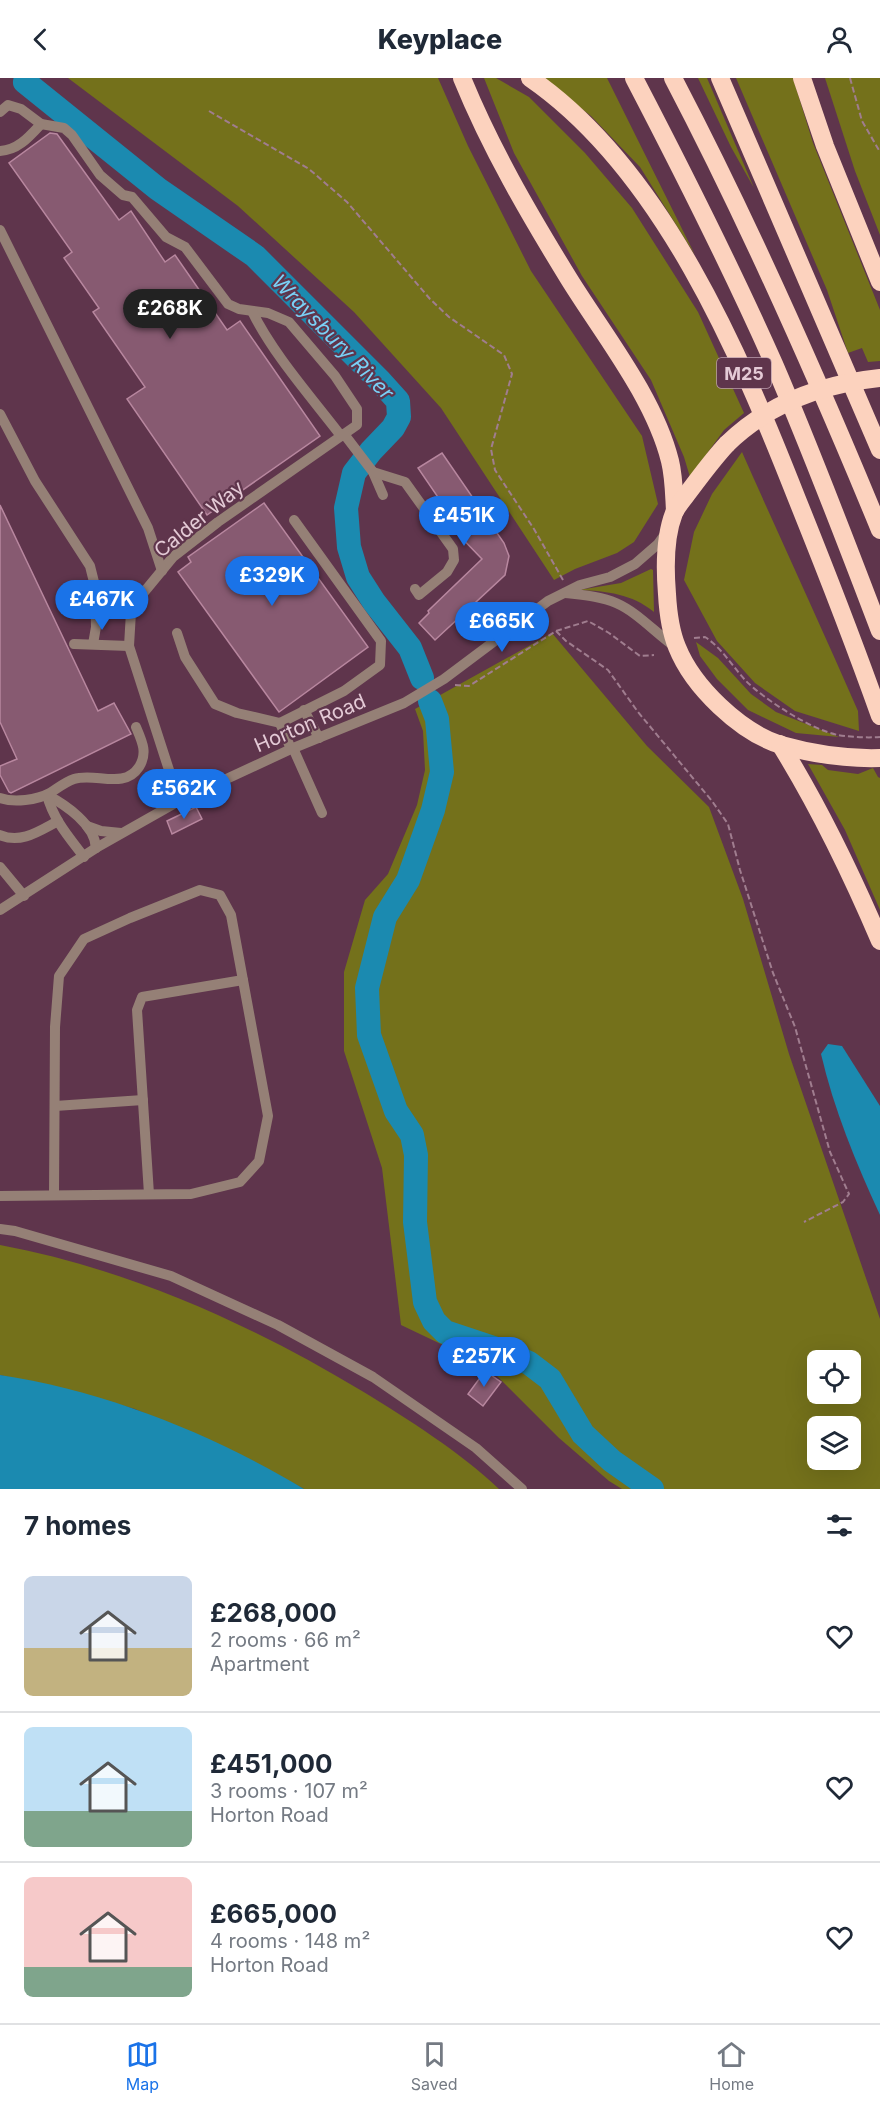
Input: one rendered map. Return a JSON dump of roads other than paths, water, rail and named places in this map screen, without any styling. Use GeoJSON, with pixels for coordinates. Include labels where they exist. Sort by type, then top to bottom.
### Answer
{"type":"FeatureCollection","features":[{"type":"Feature","properties":{"kind":"highway"},"geometry":{"type":"LineString","coordinates":[[462,78],[474,108],[513,186],[625,366],[655,422],[670,462],[672,519],[665,572],[668,612],[677,648],[698,683],[720,707],[743,724],[780,744],[830,755],[876,758]]}},
{"type":"Feature","properties":{"kind":"highway","name":"M25"},"geometry":{"type":"LineString","coordinates":[[530,78],[570,111],[603,143],[661,220],[722,325],[777,447],[841,608],[880,716]]}},
{"type":"Feature","properties":{"kind":"highway","name":"M25"},"geometry":{"type":"LineString","coordinates":[[634,78],[686,178],[774,365],[880,631]]}},
{"type":"Feature","properties":{"kind":"highway"},"geometry":{"type":"LineString","coordinates":[[673,78],[708,144],[801,342],[880,530]]}},
{"type":"Feature","properties":{"kind":"highway"},"geometry":{"type":"LineString","coordinates":[[720,78],[880,450]]}},
{"type":"Feature","properties":{"kind":"highway"},"geometry":{"type":"LineString","coordinates":[[802,78],[825,146],[880,282]]}},
{"type":"Feature","properties":{"kind":"highway"},"geometry":{"type":"LineString","coordinates":[[672,519],[727,444],[748,425],[794,399],[837,384],[880,378]]}},
{"type":"Feature","properties":{"kind":"highway"},"geometry":{"type":"LineString","coordinates":[[780,744],[799,774],[850,874],[880,941]]}},
{"type":"Feature","properties":{"kind":"street"},"geometry":{"type":"LineString","coordinates":[[0,112],[8,105],[21,109],[41,124],[64,128],[72,135],[100,175],[123,195],[132,197],[166,237],[185,247],[228,304],[239,309],[268,313],[289,322],[335,376],[357,409],[357,425],[343,435]]}},
{"type":"Feature","properties":{"kind":"street"},"geometry":{"type":"LineString","coordinates":[[0,151],[11,150],[29,137],[41,124]]}},
{"type":"Feature","properties":{"kind":"street"},"geometry":{"type":"LineString","coordinates":[[0,230],[148,528],[162,571]]}},
{"type":"Feature","properties":{"kind":"street"},"geometry":{"type":"LineString","coordinates":[[252,311],[257,322],[293,373],[373,472],[383,495]]}},
{"type":"Feature","properties":{"kind":"street"},"geometry":{"type":"LineString","coordinates":[[0,414],[35,481],[90,566],[95,586],[96,627],[93,644]]}},
{"type":"Feature","properties":{"kind":"street","name":"Calder Way"},"geometry":{"type":"LineString","coordinates":[[179,801],[129,646],[131,612],[145,591],[174,557],[218,522],[343,435]]}},
{"type":"Feature","properties":{"kind":"street"},"geometry":{"type":"LineString","coordinates":[[373,472],[405,482],[453,549],[454,560],[447,572],[419,595],[415,588]]}},
{"type":"Feature","properties":{"kind":"street","name":"Horton Road"},"geometry":{"type":"LineString","coordinates":[[0,910],[96,848],[179,801],[292,749],[404,703],[444,679],[548,601],[580,585],[610,577],[635,564],[658,544],[672,519]]}},
{"type":"Feature","properties":{"kind":"street"},"geometry":{"type":"LineString","coordinates":[[177,633],[185,657],[215,705],[237,713],[280,723],[344,691],[380,665],[381,641],[294,520]]}},
{"type":"Feature","properties":{"kind":"street"},"geometry":{"type":"LineString","coordinates":[[567,592],[616,603],[629,610],[677,648]]}},
{"type":"Feature","properties":{"kind":"street"},"geometry":{"type":"LineString","coordinates":[[74,644],[129,646]]}},
{"type":"Feature","properties":{"kind":"street"},"geometry":{"type":"LineString","coordinates":[[304,710],[319,738]]}},
{"type":"Feature","properties":{"kind":"street"},"geometry":{"type":"LineString","coordinates":[[280,723],[322,813]]}},
{"type":"Feature","properties":{"kind":"street"},"geometry":{"type":"LineString","coordinates":[[0,798],[14,801],[47,795],[77,778],[120,779],[131,775],[140,766],[144,753],[142,740],[136,727]]}},
{"type":"Feature","properties":{"kind":"street"},"geometry":{"type":"LineString","coordinates":[[47,795],[58,821],[84,857]]}},
{"type":"Feature","properties":{"kind":"street"},"geometry":{"type":"LineString","coordinates":[[47,795],[64,804],[84,824],[94,837],[96,848]]}},
{"type":"Feature","properties":{"kind":"street"},"geometry":{"type":"LineString","coordinates":[[0,836],[14,839],[28,837],[58,821]]}},
{"type":"Feature","properties":{"kind":"street"},"geometry":{"type":"LineString","coordinates":[[84,824],[101,831],[122,833]]}},
{"type":"Feature","properties":{"kind":"street"},"geometry":{"type":"LineString","coordinates":[[1,869],[24,896]]}},
{"type":"Feature","properties":{"kind":"street"},"geometry":{"type":"LineString","coordinates":[[0,1196],[191,1194],[240,1182],[259,1161],[268,1116],[231,915],[220,895],[200,890],[84,939],[59,976],[56,1027],[54,1195]]}},
{"type":"Feature","properties":{"kind":"street"},"geometry":{"type":"LineString","coordinates":[[149,1194],[137,1010],[142,997],[243,980]]}},
{"type":"Feature","properties":{"kind":"street"},"geometry":{"type":"LineString","coordinates":[[55,1106],[143,1100]]}},
{"type":"Feature","properties":{"kind":"street"},"geometry":{"type":"LineString","coordinates":[[0,1229],[15,1231],[171,1276],[278,1324],[373,1377],[476,1448],[522,1489]]}},
{"type":"Feature","properties":{"kind":"water"},"geometry":{"type":"Polygon","coordinates":[[[828,1044],[842,1046],[880,1106],[880,1215],[854,1156],[832,1095],[821,1054],[828,1044]]]}},
{"type":"Feature","properties":{"kind":"water"},"geometry":{"type":"Polygon","coordinates":[[[0,1375],[79,1392],[157,1417],[233,1450],[304,1489],[0,1489],[0,1375]]]}},
{"type":"Feature","properties":{"kind":"waterway","name":"Wraysbury River"},"geometry":{"type":"LineString","coordinates":[[26,78],[25,82],[158,189],[255,256],[398,401],[399,417],[393,428],[354,473],[346,508],[349,547],[358,577],[374,602],[410,648],[422,678]]}},
{"type":"Feature","properties":{"kind":"waterway","name":"Wraysbury River"},"geometry":{"type":"LineString","coordinates":[[430,701],[437,719],[442,772],[433,810],[408,880],[385,917],[367,988],[369,1035],[396,1111],[412,1135],[416,1155],[415,1222],[425,1302],[434,1321],[445,1332],[499,1350],[529,1363],[550,1379],[583,1434],[612,1461],[652,1489]]}}]}
